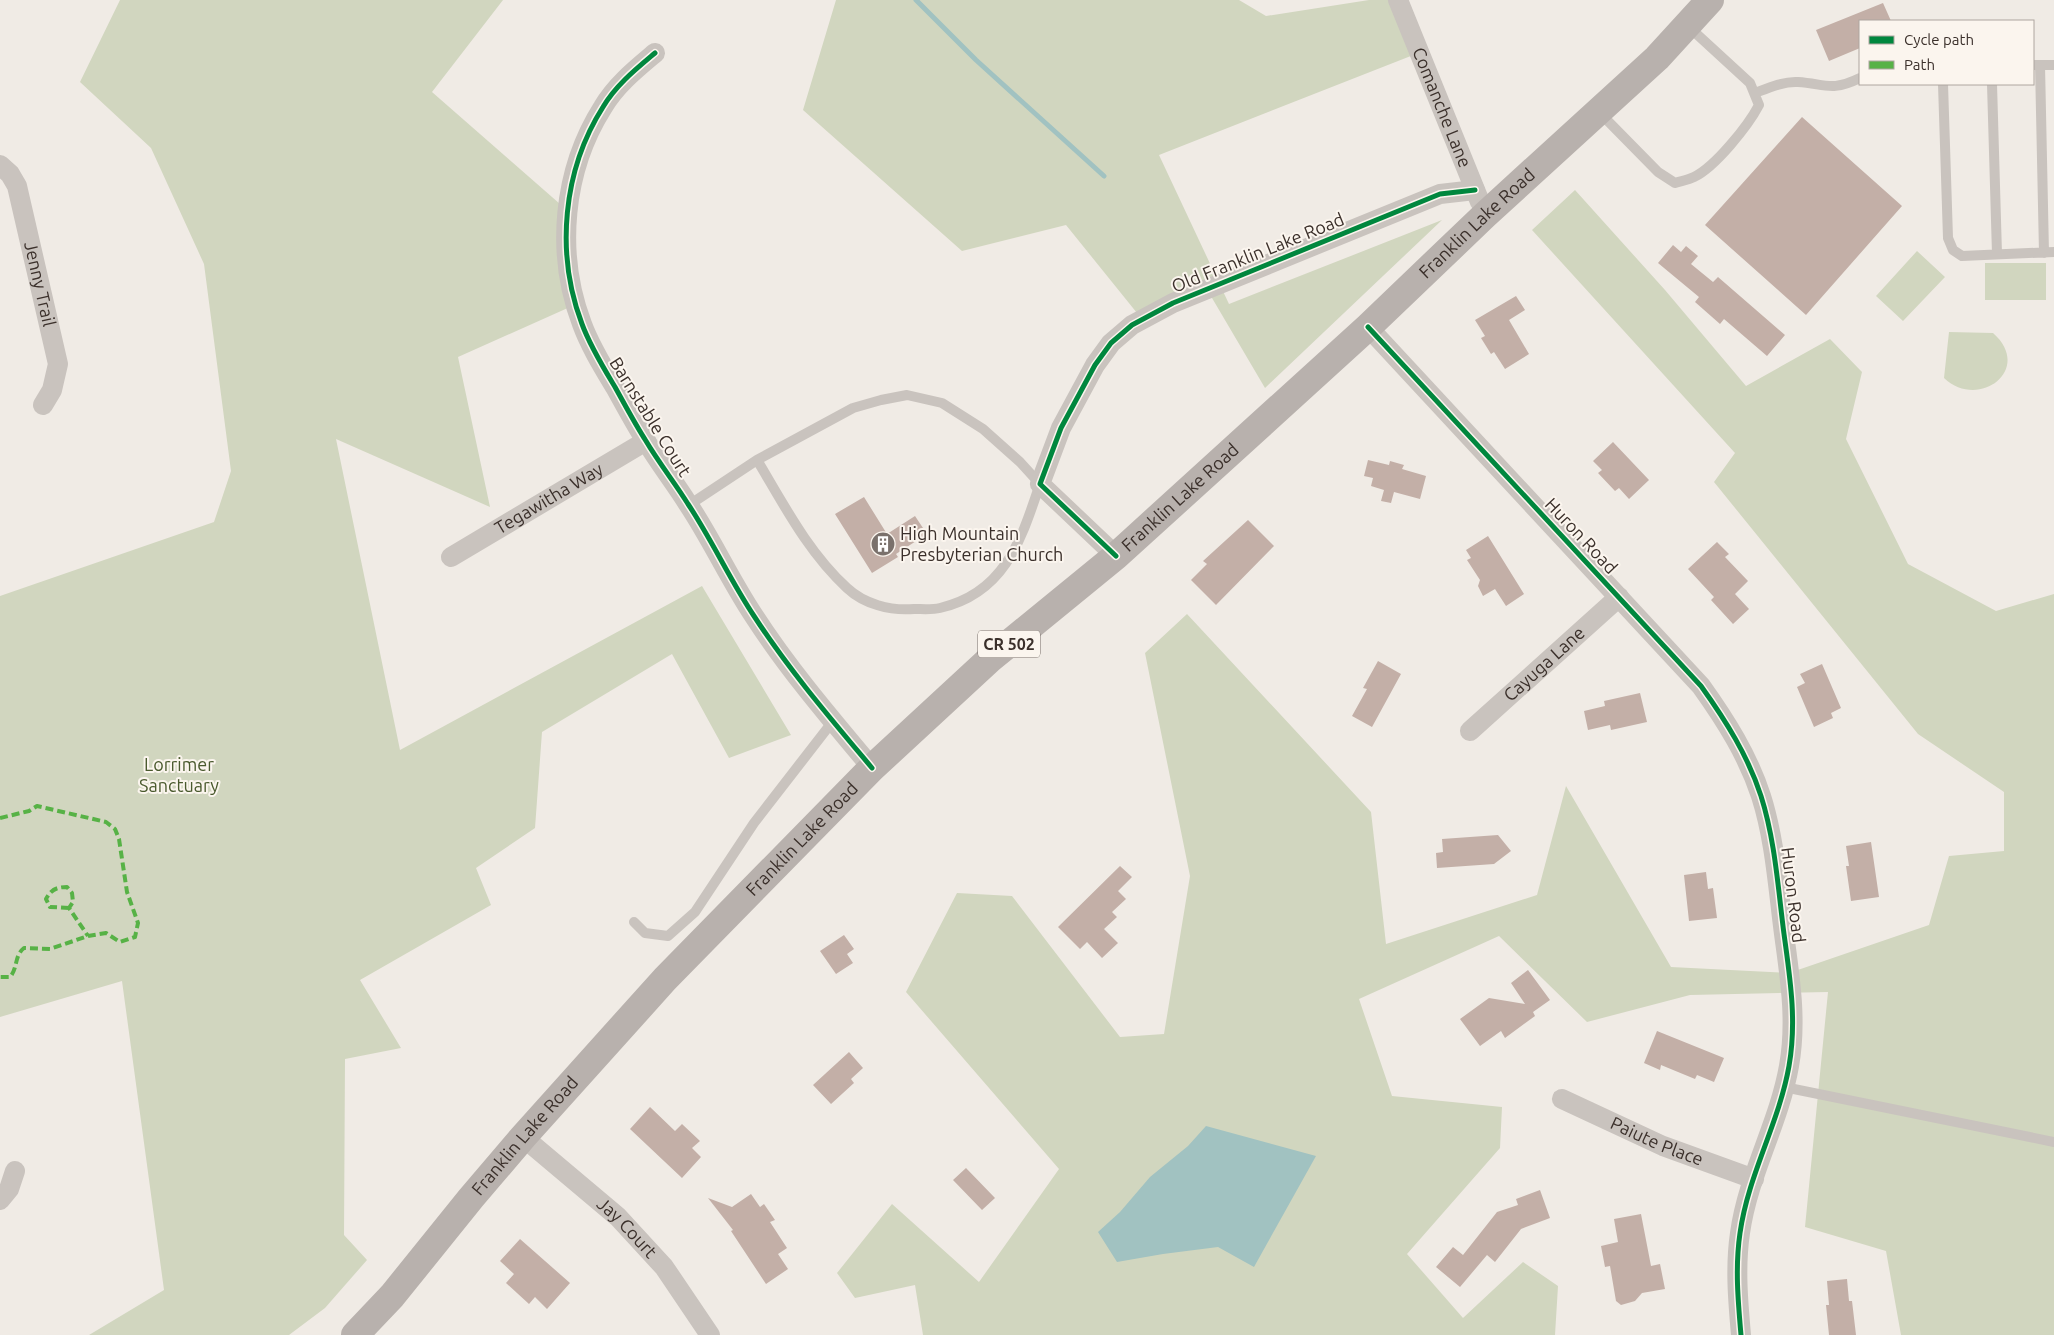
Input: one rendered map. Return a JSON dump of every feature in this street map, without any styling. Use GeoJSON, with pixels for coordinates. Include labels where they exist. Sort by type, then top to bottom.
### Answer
{"type":"FeatureCollection","features":[{"type":"Feature","properties":{"kind":"main road","name":"Franklin Lake Road"},"geometry":{"type":"LineString","coordinates":[[355,1335],[392,1296],[523,1136],[665,979],[872,768],[990,659],[1116,556],[1368,327],[1485,215],[1657,58],[1710,0]]}},
{"type":"Feature","properties":{"kind":"street","name":"Comanche Lane"},"geometry":{"type":"LineString","coordinates":[[1398,0],[1485,215]]}},
{"type":"Feature","properties":{"kind":"street","name":"Barnstable Court"},"geometry":{"type":"LineString","coordinates":[[655,53],[628,76],[604,105],[587,136],[575,168],[569,197],[566,231],[569,273],[573,295],[582,324],[596,355],[646,441],[689,505],[753,616],[797,678],[872,768]]}},
{"type":"Feature","properties":{"kind":"street","name":"Jenny Trail"},"geometry":{"type":"LineString","coordinates":[[0,166],[10,174],[18,186],[58,364],[52,390],[43,405]]}},
{"type":"Feature","properties":{"kind":"street","name":"Old Franklin Lake Road"},"geometry":{"type":"LineString","coordinates":[[1040,484],[1061,428],[1095,365],[1111,343],[1132,325],[1173,303],[1440,194],[1475,190]]}},
{"type":"Feature","properties":{"kind":"street","name":"Huron Road"},"geometry":{"type":"LineString","coordinates":[[1368,327],[1702,686],[1726,721],[1746,758],[1761,796],[1771,837],[1793,1001],[1793,1033],[1789,1066],[1780,1107],[1754,1179],[1740,1232],[1737,1269],[1741,1335]]}},
{"type":"Feature","properties":{"kind":"street","name":"Tegawitha Way"},"geometry":{"type":"LineString","coordinates":[[451,557],[646,441]]}},
{"type":"Feature","properties":{"kind":"street"},"geometry":{"type":"LineString","coordinates":[[1040,484],[1116,556]]}},
{"type":"Feature","properties":{"kind":"street","name":"Cayuga Lane"},"geometry":{"type":"LineString","coordinates":[[1470,731],[1619,596]]}},
{"type":"Feature","properties":{"kind":"street","name":"Paiute Place"},"geometry":{"type":"LineString","coordinates":[[1562,1099],[1663,1146],[1754,1179]]}},
{"type":"Feature","properties":{"kind":"street","name":"Jay Court"},"geometry":{"type":"LineString","coordinates":[[523,1136],[618,1217],[664,1267],[710,1335]]}},
{"type":"Feature","properties":{"kind":"street"},"geometry":{"type":"LineString","coordinates":[[0,1200],[9,1189],[15,1171]]}},
{"type":"Feature","properties":{"kind":"lane"},"geometry":{"type":"LineString","coordinates":[[1599,112],[1658,172],[1675,183],[1695,177],[1718,158],[1751,120],[1759,105],[1750,83],[1688,26]]}},
{"type":"Feature","properties":{"kind":"lane"},"geometry":{"type":"LineString","coordinates":[[1943,85],[1948,238],[1953,250],[1962,256],[2049,252],[2036,65],[2054,65]]}},
{"type":"Feature","properties":{"kind":"lane"},"geometry":{"type":"LineString","coordinates":[[1755,92],[1782,84],[1797,82],[1831,88],[1859,78]]}},
{"type":"Feature","properties":{"kind":"lane"},"geometry":{"type":"LineString","coordinates":[[1992,85],[1997,254]]}},
{"type":"Feature","properties":{"kind":"lane"},"geometry":{"type":"LineString","coordinates":[[689,505],[757,460],[853,408],[906,395],[942,403],[983,429],[1020,462],[1040,484],[1016,547],[1005,567],[988,585],[964,600],[939,608],[904,610],[879,607],[848,589],[812,551],[757,460]]}},
{"type":"Feature","properties":{"kind":"lane"},"geometry":{"type":"LineString","coordinates":[[634,922],[646,932],[668,936],[695,912],[754,823],[833,721]]}},
{"type":"Feature","properties":{"kind":"lane"},"geometry":{"type":"LineString","coordinates":[[1784,1087],[2054,1142]]}},
{"type":"Feature","properties":{"kind":"green space","name":"Lorrimer Sanctuary"},"geometry":{"type":"Polygon","coordinates":[[[120,0],[503,0],[432,92],[568,211],[570,307],[458,357],[490,507],[336,439],[400,750],[702,586],[791,735],[729,758],[672,654],[542,732],[535,828],[476,868],[491,905],[360,980],[401,1048],[345,1059],[344,1235],[367,1260],[325,1308],[289,1335],[89,1335],[164,1290],[122,981],[0,1017],[0,596],[214,522],[231,471],[204,264],[151,148],[80,82],[120,0]]]}},
{"type":"Feature","properties":{"kind":"green space"},"geometry":{"type":"Polygon","coordinates":[[[836,0],[1239,0],[1266,16],[1369,0],[1404,0],[1421,52],[1159,155],[1229,304],[1442,220],[1265,388],[1202,281],[1137,313],[1066,225],[962,251],[803,110],[836,0]]]}},
{"type":"Feature","properties":{"kind":"green space"},"geometry":{"type":"Polygon","coordinates":[[[1575,190],[1665,290],[1746,386],[1830,339],[1862,372],[1846,439],[1908,564],[1996,611],[2054,594],[2054,1335],[1901,1335],[1886,1251],[1805,1227],[1828,992],[1690,995],[1587,1022],[1499,936],[1359,999],[1392,1096],[1502,1107],[1500,1148],[1407,1254],[1463,1318],[1523,1262],[1558,1286],[1555,1335],[923,1335],[915,1285],[855,1298],[837,1273],[892,1204],[979,1282],[1059,1169],[906,992],[957,893],[1012,896],[1120,1037],[1164,1034],[1190,876],[1145,653],[1187,614],[1371,812],[1386,944],[1537,895],[1566,786],[1671,967],[1789,973],[1929,925],[1949,856],[2004,851],[2004,792],[1918,734],[1714,482],[1735,453],[1532,230],[1575,190]]]}},
{"type":"Feature","properties":{"kind":"green space"},"geometry":{"type":"Polygon","coordinates":[[[1917,251],[1945,277],[1903,321],[1876,296],[1917,251]]]}},
{"type":"Feature","properties":{"kind":"green space"},"geometry":{"type":"Polygon","coordinates":[[[1985,263],[2046,263],[2046,300],[1985,300],[1985,263]]]}},
{"type":"Feature","properties":{"kind":"green space"},"geometry":{"type":"Polygon","coordinates":[[[1949,332],[1993,333],[2004,347],[2008,360],[2005,372],[1997,381],[1986,388],[1972,390],[1958,387],[1944,378],[1949,332]]]}},
{"type":"Feature","properties":{"kind":"water"},"geometry":{"type":"Polygon","coordinates":[[[1206,1126],[1316,1156],[1254,1267],[1218,1247],[1117,1262],[1098,1232],[1120,1212],[1150,1177],[1188,1146],[1206,1126]]]}},
{"type":"Feature","properties":{"kind":"building"},"geometry":{"type":"Polygon","coordinates":[[[1883,3],[1891,20],[1859,20],[1859,48],[1829,61],[1816,30],[1883,3]]]}},
{"type":"Feature","properties":{"kind":"building"},"geometry":{"type":"Polygon","coordinates":[[[1802,117],[1902,206],[1806,315],[1705,225],[1802,117]]]}},
{"type":"Feature","properties":{"kind":"building"},"geometry":{"type":"Polygon","coordinates":[[[1673,245],[1681,252],[1686,246],[1698,256],[1691,264],[1713,282],[1718,277],[1785,335],[1767,356],[1724,319],[1720,324],[1695,302],[1699,297],[1658,263],[1673,245]]]}},
{"type":"Feature","properties":{"kind":"building"},"geometry":{"type":"Polygon","coordinates":[[[1516,296],[1525,310],[1509,320],[1529,354],[1505,369],[1494,352],[1491,354],[1481,338],[1485,336],[1475,320],[1516,296]]]}},
{"type":"Feature","properties":{"kind":"building"},"geometry":{"type":"Polygon","coordinates":[[[1613,442],[1649,480],[1629,499],[1619,488],[1615,491],[1598,473],[1602,470],[1593,461],[1613,442]]]}},
{"type":"Feature","properties":{"kind":"building"},"geometry":{"type":"Polygon","coordinates":[[[1368,460],[1389,465],[1390,461],[1404,465],[1402,469],[1426,476],[1420,499],[1394,492],[1391,503],[1381,501],[1384,490],[1371,486],[1373,478],[1364,476],[1368,460]]]}},
{"type":"Feature","properties":{"kind":"building","name":"High Mountain Presbyterian Church"},"geometry":{"type":"Polygon","coordinates":[[[864,497],[887,534],[915,516],[927,534],[896,554],[898,557],[872,573],[835,514],[864,497]]]}},
{"type":"Feature","properties":{"kind":"building"},"geometry":{"type":"Polygon","coordinates":[[[1248,520],[1274,546],[1216,605],[1191,580],[1207,564],[1203,561],[1248,520]]]}},
{"type":"Feature","properties":{"kind":"building"},"geometry":{"type":"Polygon","coordinates":[[[1488,536],[1524,594],[1506,606],[1495,589],[1483,596],[1478,586],[1480,580],[1467,560],[1471,558],[1466,550],[1488,536]]]}},
{"type":"Feature","properties":{"kind":"building"},"geometry":{"type":"Polygon","coordinates":[[[1717,542],[1729,554],[1725,557],[1748,581],[1735,594],[1749,609],[1733,624],[1711,600],[1714,597],[1688,569],[1717,542]]]}},
{"type":"Feature","properties":{"kind":"building"},"geometry":{"type":"Polygon","coordinates":[[[1378,661],[1401,674],[1372,727],[1352,716],[1367,689],[1363,688],[1378,661]]]}},
{"type":"Feature","properties":{"kind":"building"},"geometry":{"type":"Polygon","coordinates":[[[1822,664],[1841,708],[1831,713],[1833,718],[1814,727],[1797,687],[1805,683],[1800,674],[1822,664]]]}},
{"type":"Feature","properties":{"kind":"building"},"geometry":{"type":"Polygon","coordinates":[[[1640,693],[1647,722],[1611,730],[1610,725],[1588,730],[1584,711],[1605,706],[1604,701],[1640,693]]]}},
{"type":"Feature","properties":{"kind":"building"},"geometry":{"type":"Polygon","coordinates":[[[1498,835],[1511,851],[1494,864],[1437,868],[1436,853],[1443,852],[1442,839],[1498,835]]]}},
{"type":"Feature","properties":{"kind":"building"},"geometry":{"type":"Polygon","coordinates":[[[1871,842],[1879,897],[1851,901],[1846,866],[1849,866],[1846,846],[1871,842]]]}},
{"type":"Feature","properties":{"kind":"building"},"geometry":{"type":"Polygon","coordinates":[[[1120,866],[1132,877],[1118,891],[1126,899],[1112,912],[1117,917],[1104,929],[1118,943],[1102,958],[1087,942],[1080,949],[1058,927],[1120,866]]]}},
{"type":"Feature","properties":{"kind":"building"},"geometry":{"type":"Polygon","coordinates":[[[1706,872],[1708,889],[1713,888],[1717,918],[1689,921],[1684,875],[1706,872]]]}},
{"type":"Feature","properties":{"kind":"building"},"geometry":{"type":"Polygon","coordinates":[[[844,935],[854,949],[847,954],[853,963],[836,974],[820,951],[844,935]]]}},
{"type":"Feature","properties":{"kind":"building"},"geometry":{"type":"Polygon","coordinates":[[[1528,970],[1550,1000],[1533,1012],[1535,1016],[1505,1038],[1501,1031],[1480,1046],[1460,1019],[1489,998],[1525,1004],[1511,983],[1528,970]]]}},
{"type":"Feature","properties":{"kind":"building"},"geometry":{"type":"Polygon","coordinates":[[[1657,1031],[1724,1058],[1714,1082],[1697,1075],[1695,1079],[1661,1065],[1660,1070],[1644,1063],[1657,1031]]]}},
{"type":"Feature","properties":{"kind":"building"},"geometry":{"type":"Polygon","coordinates":[[[849,1052],[863,1068],[851,1079],[854,1083],[831,1104],[813,1085],[849,1052]]]}},
{"type":"Feature","properties":{"kind":"building"},"geometry":{"type":"Polygon","coordinates":[[[650,1107],[675,1131],[682,1124],[700,1141],[692,1148],[701,1157],[682,1178],[630,1129],[650,1107]]]}},
{"type":"Feature","properties":{"kind":"building"},"geometry":{"type":"Polygon","coordinates":[[[966,1168],[995,1198],[982,1210],[953,1180],[966,1168]]]}},
{"type":"Feature","properties":{"kind":"building"},"geometry":{"type":"Polygon","coordinates":[[[1540,1190],[1550,1218],[1521,1229],[1495,1262],[1487,1255],[1460,1287],[1436,1267],[1453,1247],[1463,1255],[1497,1212],[1518,1205],[1516,1199],[1540,1190]]]}},
{"type":"Feature","properties":{"kind":"building"},"geometry":{"type":"Polygon","coordinates":[[[751,1194],[760,1207],[764,1204],[775,1220],[770,1222],[787,1248],[778,1254],[788,1269],[766,1284],[731,1231],[733,1230],[708,1198],[732,1207],[751,1194]]]}},
{"type":"Feature","properties":{"kind":"building"},"geometry":{"type":"Polygon","coordinates":[[[1641,1214],[1651,1266],[1660,1264],[1665,1289],[1642,1293],[1635,1301],[1621,1305],[1616,1301],[1610,1266],[1605,1267],[1601,1246],[1618,1242],[1614,1219],[1641,1214]]]}},
{"type":"Feature","properties":{"kind":"building"},"geometry":{"type":"Polygon","coordinates":[[[520,1239],[570,1283],[547,1309],[535,1297],[529,1304],[506,1283],[514,1274],[500,1261],[520,1239]]]}},
{"type":"Feature","properties":{"kind":"building"},"geometry":{"type":"Polygon","coordinates":[[[1847,1279],[1849,1301],[1852,1301],[1856,1335],[1829,1335],[1826,1305],[1829,1305],[1827,1281],[1847,1279]]]}},
{"type":"Feature","properties":{"kind":"waterway"},"geometry":{"type":"LineString","coordinates":[[916,0],[976,60],[1104,176]]}},
{"type":"Feature","properties":{"kind":"marked path"},"geometry":{"type":"LineString","coordinates":[[0,818],[29,811],[37,806],[106,822],[115,829],[119,839],[127,892],[138,923],[135,937],[120,942],[106,933],[88,936],[50,949],[24,948],[10,977],[0,977]]}},
{"type":"Feature","properties":{"kind":"marked path"},"geometry":{"type":"LineString","coordinates":[[69,908],[50,907],[46,899],[54,890],[67,887],[72,893],[73,902],[69,908],[88,936]]}},
{"type":"Feature","properties":{"kind":"cycle path"},"geometry":{"type":"LineString","coordinates":[[655,53],[627,78],[608,99],[590,132],[579,158],[567,213],[566,241],[568,269],[582,324],[601,364],[642,435],[697,518],[745,602],[767,636],[826,713],[872,768]]}},
{"type":"Feature","properties":{"kind":"cycle path"},"geometry":{"type":"LineString","coordinates":[[1116,556],[1040,484],[1061,428],[1095,365],[1111,343],[1132,325],[1173,303],[1440,194],[1475,190]]}},
{"type":"Feature","properties":{"kind":"cycle path"},"geometry":{"type":"LineString","coordinates":[[1368,327],[1701,686],[1736,739],[1756,781],[1766,813],[1776,864],[1793,1016],[1789,1066],[1784,1087],[1756,1170],[1740,1233],[1737,1271],[1741,1335]]}},
{"type":"Feature","properties":{"kind":"place","name":"High Mountain Presbyterian Church"},"geometry":{"type":"Point","coordinates":[883,544]}}]}
